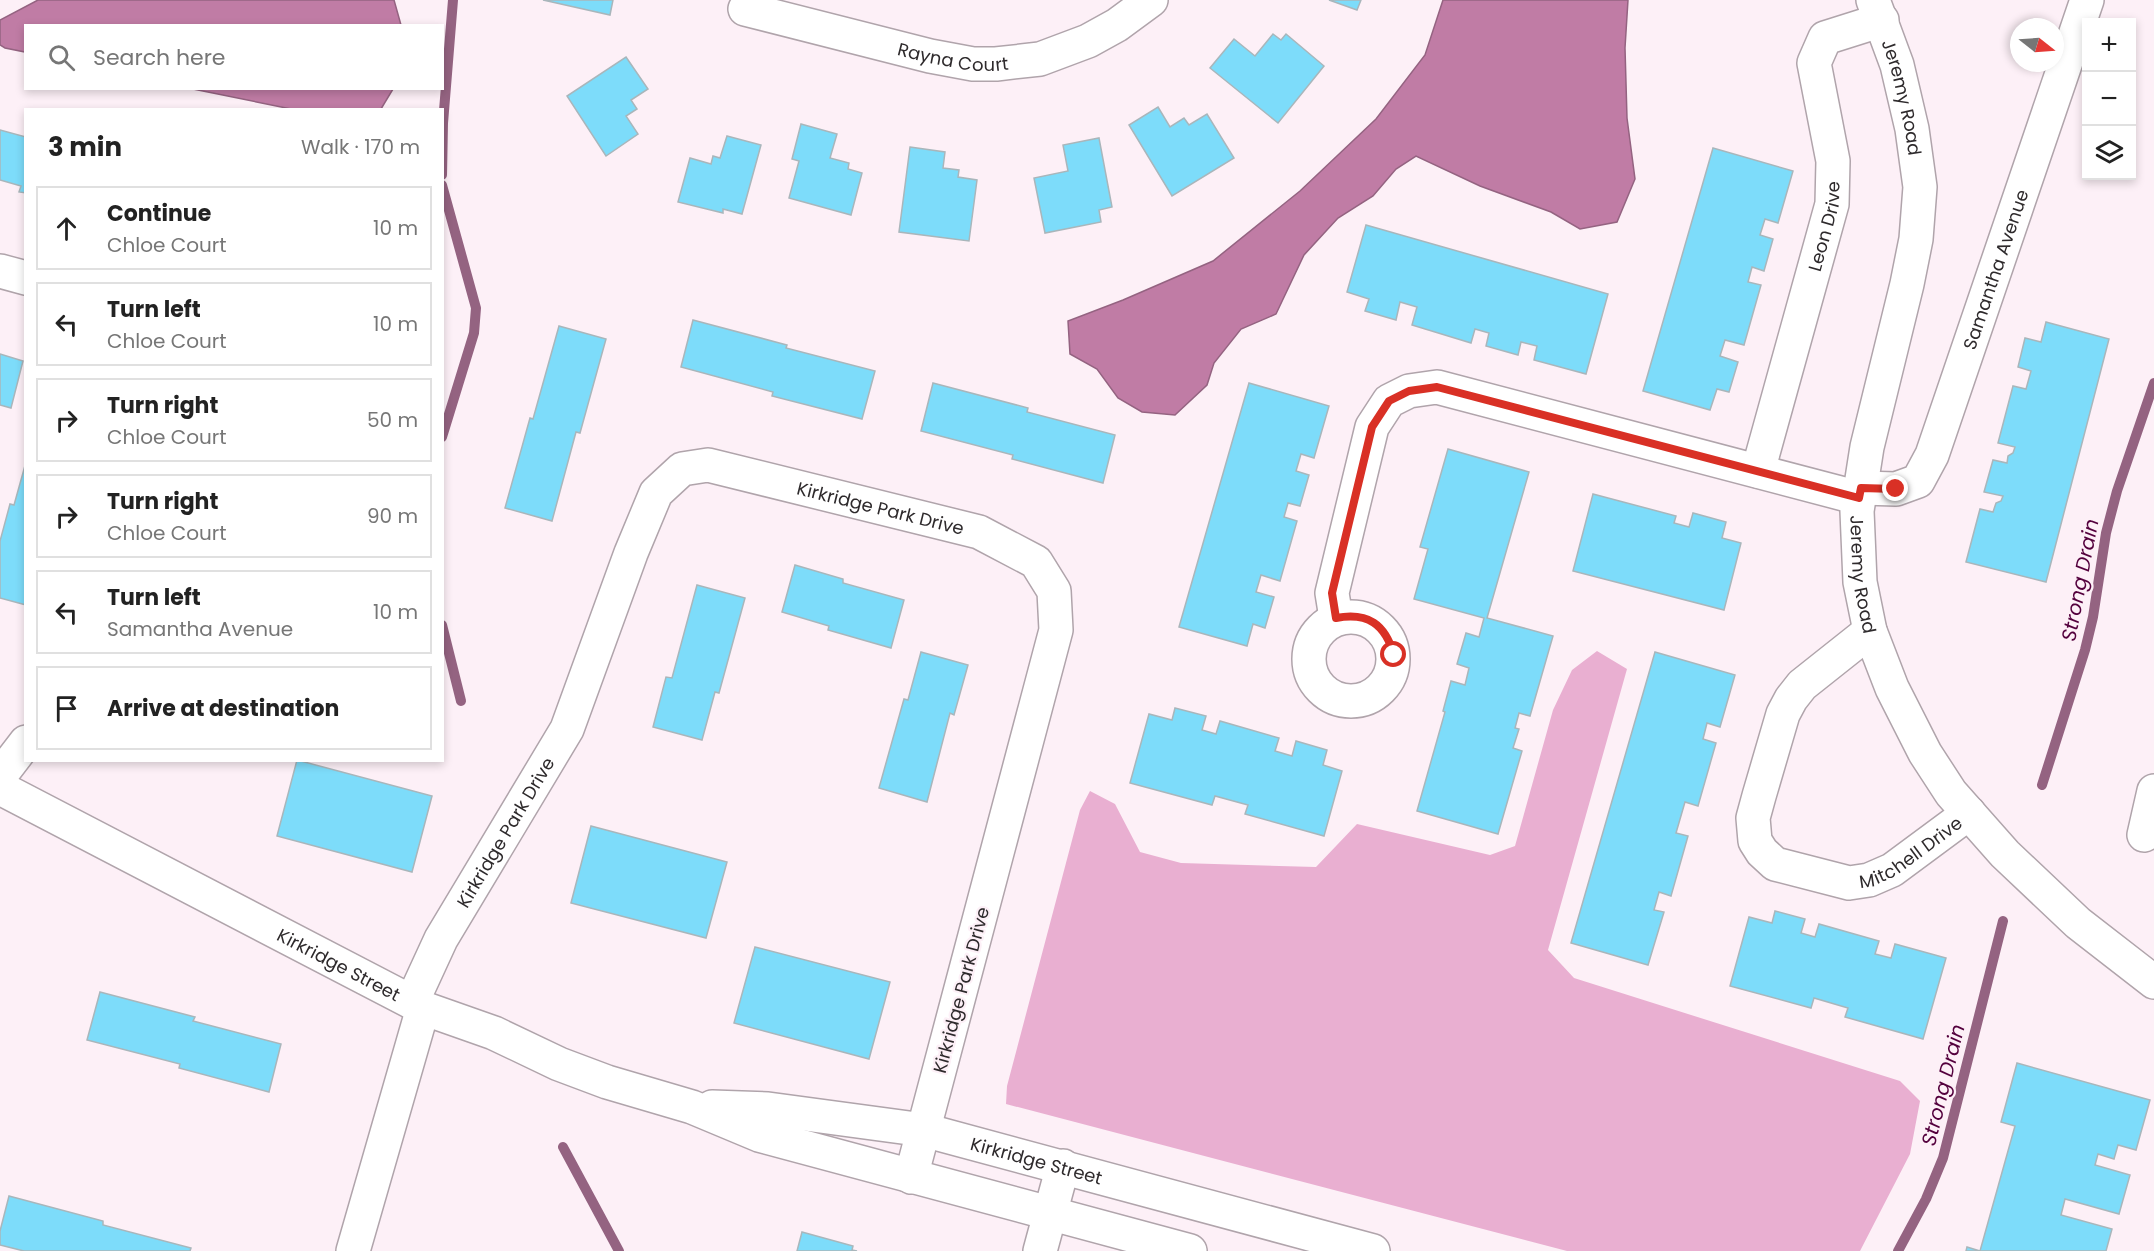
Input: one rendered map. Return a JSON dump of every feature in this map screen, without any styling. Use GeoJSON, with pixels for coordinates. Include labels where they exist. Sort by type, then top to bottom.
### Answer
{"type":"FeatureCollection","features":[{"type":"Feature","properties":{"kind":"street","name":"Rayna Court"},"geometry":{"type":"LineString","coordinates":[[745,9],[930,56],[973,64],[996,64],[1040,59],[1088,41],[1151,0]]}},
{"type":"Feature","properties":{"kind":"street","name":"Samantha Avenue"},"geometry":{"type":"LineString","coordinates":[[1336,618],[1332,593],[1372,427],[1389,401],[1409,391],[1437,387],[1758,471],[1860,493],[1896,489],[1918,481],[1932,455],[2087,0]]}},
{"type":"Feature","properties":{"kind":"street","name":"Jeremy Road"},"geometry":{"type":"LineString","coordinates":[[1877,10],[1897,65],[1910,118],[1920,187],[1916,239],[1867,447],[1857,511],[1860,582],[1870,631],[1892,688],[1926,753],[1951,793],[2005,854],[2078,922],[2154,982]]}},
{"type":"Feature","properties":{"kind":"street","name":"Leon Drive"},"geometry":{"type":"LineString","coordinates":[[1758,471],[1832,204],[1833,161],[1814,63],[1825,38],[1877,10]]}},
{"type":"Feature","properties":{"kind":"street"},"geometry":{"type":"LineString","coordinates":[[0,271],[24,277]]}},
{"type":"Feature","properties":{"kind":"street","name":"Kirkridge Park Drive"},"geometry":{"type":"LineString","coordinates":[[353,1251],[418,1005],[441,939],[567,729],[630,553],[656,493],[682,469],[708,465],[979,532],[1036,561],[1054,591],[1056,630],[911,1177]]}},
{"type":"Feature","properties":{"kind":"street","name":"Mitchell Drive"},"geometry":{"type":"LineString","coordinates":[[1870,631],[1802,685],[1791,699],[1783,714],[1756,807],[1753,830],[1755,841],[1762,852],[1775,864],[1849,883],[1869,880],[1892,870],[1969,813]]}},
{"type":"Feature","properties":{"kind":"street"},"geometry":{"type":"LineString","coordinates":[[0,776],[24,744]]}},
{"type":"Feature","properties":{"kind":"street","name":"Kirkridge Street"},"geometry":{"type":"LineString","coordinates":[[0,788],[418,1005],[494,1033],[559,1064],[607,1082],[692,1107],[759,1135],[1190,1251]]}},
{"type":"Feature","properties":{"kind":"street"},"geometry":{"type":"LineString","coordinates":[[2144,835],[2154,791]]}},
{"type":"Feature","properties":{"kind":"street","name":"Kirkridge Street"},"geometry":{"type":"LineString","coordinates":[[692,1107],[768,1109],[924,1130],[1373,1251]]}},
{"type":"Feature","properties":{"kind":"street"},"geometry":{"type":"LineString","coordinates":[[1040,1251],[1064,1166]]}},
{"type":"Feature","properties":{"kind":"shaded area"},"geometry":{"type":"Polygon","coordinates":[[[38,0],[394,0],[401,24],[24,24],[24,52],[0,45],[0,20],[38,0]]]}},
{"type":"Feature","properties":{"kind":"shaded area"},"geometry":{"type":"Polygon","coordinates":[[[1443,0],[1628,0],[1625,48],[1627,118],[1635,179],[1617,222],[1580,229],[1551,212],[1480,186],[1416,156],[1396,169],[1373,196],[1338,218],[1304,255],[1276,314],[1241,329],[1214,363],[1207,385],[1175,415],[1142,412],[1118,398],[1097,369],[1070,354],[1068,321],[1213,261],[1300,191],[1376,119],[1425,55],[1443,0]]]}},
{"type":"Feature","properties":{"kind":"shaded area"},"geometry":{"type":"Polygon","coordinates":[[[198,90],[392,90],[382,108],[286,108],[198,90]]]}},
{"type":"Feature","properties":{"kind":"shaded area"},"geometry":{"type":"Polygon","coordinates":[[[1597,651],[1627,669],[1548,950],[1574,978],[1900,1081],[1920,1101],[1910,1154],[1860,1251],[1567,1251],[1006,1104],[1007,1086],[1080,810],[1090,791],[1115,804],[1140,852],[1181,863],[1316,867],[1357,824],[1490,855],[1515,846],[1553,710],[1572,670],[1597,651]]]}},
{"type":"Feature","properties":{"kind":"building"},"geometry":{"type":"Polygon","coordinates":[[[543,0],[613,0],[610,15],[543,0]]]}},
{"type":"Feature","properties":{"kind":"building"},"geometry":{"type":"Polygon","coordinates":[[[1329,0],[1361,0],[1357,10],[1329,0]]]}},
{"type":"Feature","properties":{"kind":"building"},"geometry":{"type":"Polygon","coordinates":[[[1273,34],[1281,40],[1286,34],[1324,66],[1278,123],[1210,68],[1234,39],[1255,56],[1273,34]]]}},
{"type":"Feature","properties":{"kind":"building"},"geometry":{"type":"Polygon","coordinates":[[[626,57],[648,89],[631,100],[637,109],[626,116],[638,134],[606,156],[567,96],[626,57]]]}},
{"type":"Feature","properties":{"kind":"building"},"geometry":{"type":"Polygon","coordinates":[[[1158,107],[1170,127],[1184,118],[1189,125],[1207,114],[1234,158],[1172,196],[1129,125],[1158,107]]]}},
{"type":"Feature","properties":{"kind":"building"},"geometry":{"type":"Polygon","coordinates":[[[801,124],[837,134],[830,158],[849,163],[848,169],[862,173],[851,215],[789,198],[799,161],[792,159],[801,124]]]}},
{"type":"Feature","properties":{"kind":"building"},"geometry":{"type":"Polygon","coordinates":[[[0,130],[24,136],[24,193],[19,192],[21,186],[0,180],[0,130]]]}},
{"type":"Feature","properties":{"kind":"building"},"geometry":{"type":"Polygon","coordinates":[[[727,136],[761,145],[742,214],[723,209],[723,213],[678,202],[690,158],[711,164],[713,156],[720,158],[727,136]]]}},
{"type":"Feature","properties":{"kind":"building"},"geometry":{"type":"Polygon","coordinates":[[[1099,138],[1112,207],[1099,210],[1101,222],[1045,233],[1034,178],[1068,171],[1063,145],[1099,138]]]}},
{"type":"Feature","properties":{"kind":"building"},"geometry":{"type":"Polygon","coordinates":[[[910,147],[945,152],[943,168],[959,170],[958,177],[977,180],[969,241],[899,232],[910,147]]]}},
{"type":"Feature","properties":{"kind":"building"},"geometry":{"type":"Polygon","coordinates":[[[1713,148],[1793,171],[1778,223],[1765,219],[1760,235],[1773,239],[1764,271],[1752,267],[1748,282],[1761,285],[1744,345],[1725,340],[1720,356],[1738,362],[1729,392],[1717,389],[1710,410],[1643,391],[1713,148]]]}},
{"type":"Feature","properties":{"kind":"building"},"geometry":{"type":"Polygon","coordinates":[[[1366,225],[1608,294],[1586,374],[1534,360],[1537,346],[1521,342],[1518,355],[1486,346],[1489,333],[1475,329],[1471,343],[1412,325],[1417,307],[1400,302],[1396,320],[1365,311],[1369,299],[1347,292],[1366,225]]]}},
{"type":"Feature","properties":{"kind":"building"},"geometry":{"type":"Polygon","coordinates":[[[693,320],[787,345],[786,348],[875,371],[862,419],[772,396],[773,392],[681,367],[693,320]]]}},
{"type":"Feature","properties":{"kind":"building"},"geometry":{"type":"Polygon","coordinates":[[[2046,322],[2109,339],[2046,582],[1966,562],[1980,509],[1993,512],[1996,503],[2001,501],[2003,496],[1984,492],[1993,460],[2007,463],[2008,456],[2013,453],[2015,447],[1998,443],[2013,386],[2026,389],[2031,371],[2018,367],[2025,338],[2041,342],[2046,322]]]}},
{"type":"Feature","properties":{"kind":"building"},"geometry":{"type":"Polygon","coordinates":[[[559,326],[606,339],[580,433],[576,432],[552,521],[505,508],[559,326]]]}},
{"type":"Feature","properties":{"kind":"building"},"geometry":{"type":"Polygon","coordinates":[[[0,354],[23,361],[11,408],[0,405],[0,354]]]}},
{"type":"Feature","properties":{"kind":"building"},"geometry":{"type":"Polygon","coordinates":[[[933,383],[1028,408],[1027,412],[1115,435],[1103,483],[1012,459],[1013,455],[921,431],[933,383]]]}},
{"type":"Feature","properties":{"kind":"building"},"geometry":{"type":"Polygon","coordinates":[[[1249,383],[1329,406],[1314,458],[1301,454],[1296,471],[1309,475],[1300,506],[1288,503],[1284,517],[1297,521],[1280,581],[1261,575],[1256,592],[1274,597],[1265,628],[1253,624],[1247,646],[1179,627],[1249,383]]]}},
{"type":"Feature","properties":{"kind":"building"},"geometry":{"type":"Polygon","coordinates":[[[1448,449],[1529,472],[1487,618],[1553,636],[1530,716],[1519,713],[1515,728],[1519,729],[1513,748],[1522,751],[1498,834],[1417,811],[1445,712],[1443,711],[1451,681],[1465,685],[1469,668],[1457,664],[1466,633],[1479,637],[1484,618],[1414,599],[1428,549],[1420,547],[1448,449]]]}},
{"type":"Feature","properties":{"kind":"building"},"geometry":{"type":"Polygon","coordinates":[[[24,469],[24,604],[0,598],[0,541],[10,504],[14,505],[24,469]]]}},
{"type":"Feature","properties":{"kind":"building"},"geometry":{"type":"Polygon","coordinates":[[[1593,494],[1676,516],[1674,523],[1689,527],[1693,513],[1726,522],[1722,538],[1741,543],[1724,610],[1573,571],[1593,494]]]}},
{"type":"Feature","properties":{"kind":"building"},"geometry":{"type":"Polygon","coordinates":[[[795,565],[843,579],[843,583],[904,600],[891,648],[828,630],[829,626],[782,612],[795,565]]]}},
{"type":"Feature","properties":{"kind":"building"},"geometry":{"type":"Polygon","coordinates":[[[697,585],[745,598],[719,693],[715,692],[702,740],[653,727],[666,677],[672,678],[697,585]]]}},
{"type":"Feature","properties":{"kind":"building"},"geometry":{"type":"Polygon","coordinates":[[[921,652],[968,665],[954,715],[950,713],[927,802],[879,788],[904,699],[908,700],[921,652]]]}},
{"type":"Feature","properties":{"kind":"building"},"geometry":{"type":"Polygon","coordinates":[[[1655,652],[1735,675],[1720,727],[1707,723],[1703,739],[1716,743],[1698,806],[1685,802],[1676,833],[1688,836],[1671,896],[1659,892],[1654,910],[1664,912],[1648,965],[1571,943],[1655,652]]]}},
{"type":"Feature","properties":{"kind":"building"},"geometry":{"type":"Polygon","coordinates":[[[1175,708],[1206,716],[1202,730],[1216,734],[1220,721],[1279,738],[1275,751],[1292,756],[1296,741],[1327,750],[1323,765],[1342,771],[1324,836],[1245,814],[1248,805],[1215,796],[1212,805],[1130,783],[1149,714],[1172,720],[1175,708]]]}},
{"type":"Feature","properties":{"kind":"building"},"geometry":{"type":"Polygon","coordinates":[[[296,762],[304,762],[432,796],[412,872],[277,836],[296,762]]]}},
{"type":"Feature","properties":{"kind":"building"},"geometry":{"type":"Polygon","coordinates":[[[591,826],[727,862],[706,938],[571,903],[591,826]]]}},
{"type":"Feature","properties":{"kind":"building"},"geometry":{"type":"Polygon","coordinates":[[[1775,911],[1805,919],[1801,933],[1815,937],[1819,924],[1879,941],[1875,954],[1891,958],[1895,944],[1946,958],[1923,1039],[1845,1017],[1848,1008],[1814,998],[1811,1008],[1730,986],[1749,917],[1772,923],[1775,911]]]}},
{"type":"Feature","properties":{"kind":"building"},"geometry":{"type":"Polygon","coordinates":[[[755,947],[890,982],[869,1059],[734,1023],[755,947]]]}},
{"type":"Feature","properties":{"kind":"building"},"geometry":{"type":"Polygon","coordinates":[[[100,992],[195,1017],[193,1021],[281,1044],[269,1092],[179,1068],[180,1064],[87,1040],[100,992]]]}},
{"type":"Feature","properties":{"kind":"building"},"geometry":{"type":"Polygon","coordinates":[[[2017,1063],[2150,1100],[2136,1150],[2118,1145],[2114,1159],[2098,1154],[2095,1165],[2130,1175],[2119,1214],[2065,1199],[2061,1215],[2112,1229],[2106,1251],[1980,1251],[2015,1126],[2001,1122],[2017,1063]]]}},
{"type":"Feature","properties":{"kind":"building"},"geometry":{"type":"Polygon","coordinates":[[[9,1196],[103,1221],[103,1225],[191,1248],[190,1251],[24,1251],[0,1245],[0,1231],[9,1196]]]}},
{"type":"Feature","properties":{"kind":"building"},"geometry":{"type":"Polygon","coordinates":[[[802,1232],[853,1246],[852,1250],[857,1251],[797,1251],[802,1232]]]}},
{"type":"Feature","properties":{"kind":"building"},"geometry":{"type":"Polygon","coordinates":[[[1967,1247],[1980,1251],[1966,1251],[1967,1247]]]}},
{"type":"Feature","properties":{"kind":"waterway"},"geometry":{"type":"LineString","coordinates":[[444,111],[453,0]]}},
{"type":"Feature","properties":{"kind":"waterway"},"geometry":{"type":"LineString","coordinates":[[444,192],[476,308],[474,333],[444,430]]}},
{"type":"Feature","properties":{"kind":"waterway","name":"Strong Drain"},"geometry":{"type":"LineString","coordinates":[[2042,785],[2085,650],[2093,617],[2106,533],[2117,491],[2154,383]]}},
{"type":"Feature","properties":{"kind":"waterway"},"geometry":{"type":"LineString","coordinates":[[444,633],[461,701]]}},
{"type":"Feature","properties":{"kind":"waterway","name":"Strong Drain"},"geometry":{"type":"LineString","coordinates":[[1898,1251],[1926,1199],[1943,1158],[2003,921]]}},
{"type":"Feature","properties":{"kind":"waterway"},"geometry":{"type":"LineString","coordinates":[[563,1147],[619,1251]]}},
{"type":"Feature","properties":{"kind":"route"},"geometry":{"type":"LineString","coordinates":[[1394,655],[1389,640],[1380,627],[1367,619],[1351,616],[1336,618],[1332,593],[1372,427],[1389,401],[1409,391],[1437,387],[1859,498],[1861,488],[1896,489]]}}]}
